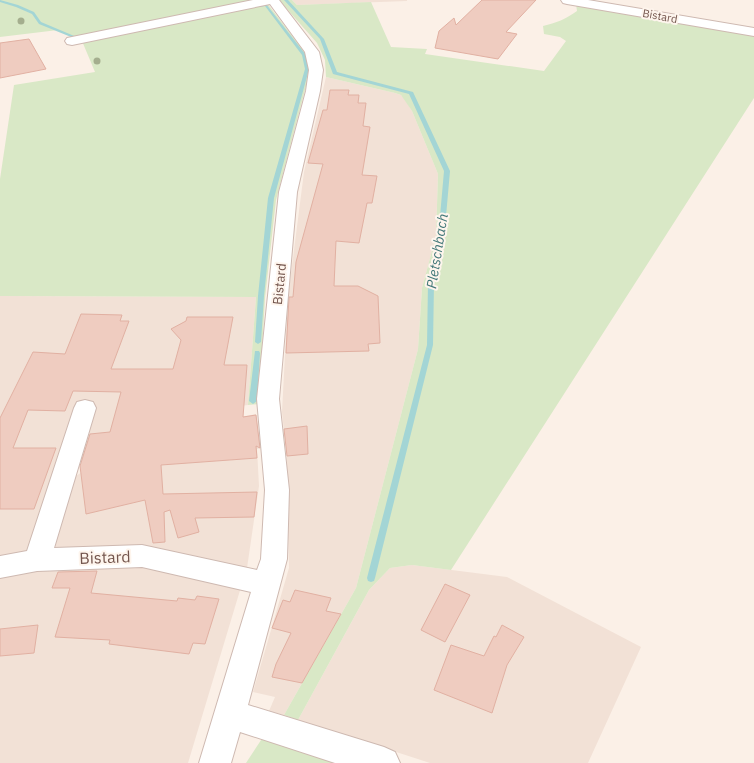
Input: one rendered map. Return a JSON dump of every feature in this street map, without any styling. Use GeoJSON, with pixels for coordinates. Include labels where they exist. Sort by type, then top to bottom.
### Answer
{"type":"FeatureCollection","features":[{"type":"Feature","properties":{"kind":"street"},"geometry":{"type":"LineString","coordinates":[[72,42],[272,0]]}},
{"type":"Feature","properties":{"kind":"street","name":"Bistard"},"geometry":{"type":"LineString","coordinates":[[215,763],[274,559],[277,513],[272,430],[268,399],[288,192],[314,91],[316,70],[312,52],[272,0]]}},
{"type":"Feature","properties":{"kind":"street","name":"Bistard"},"geometry":{"type":"LineString","coordinates":[[567,0],[754,32]]}},
{"type":"Feature","properties":{"kind":"street"},"geometry":{"type":"LineString","coordinates":[[37,560],[85,408]]}},
{"type":"Feature","properties":{"kind":"street","name":"Bistard"},"geometry":{"type":"LineString","coordinates":[[0,567],[37,560],[142,556],[267,584]]}},
{"type":"Feature","properties":{"kind":"street"},"geometry":{"type":"LineString","coordinates":[[230,714],[384,763]]}},
{"type":"Feature","properties":{"kind":"shaded area"},"geometry":{"type":"Polygon","coordinates":[[[292,0],[407,0],[407,1],[297,5],[292,0]]]}},
{"type":"Feature","properties":{"kind":"shaded area"},"geometry":{"type":"Polygon","coordinates":[[[326,77],[395,93],[401,95],[405,99],[412,111],[438,174],[436,236],[422,288],[418,349],[356,588],[284,715],[269,711],[275,697],[253,692],[289,568],[287,460],[282,412],[288,297],[304,172],[326,77]]]}},
{"type":"Feature","properties":{"kind":"shaded area"},"geometry":{"type":"Polygon","coordinates":[[[0,296],[256,297],[248,405],[209,410],[227,420],[256,414],[261,448],[257,449],[259,486],[247,568],[58,549],[48,539],[71,479],[87,469],[166,451],[77,461],[28,552],[0,558],[0,296]]]}},
{"type":"Feature","properties":{"kind":"shaded area"},"geometry":{"type":"Polygon","coordinates":[[[137,565],[241,587],[188,763],[0,763],[0,575],[21,571],[137,565]]]}},
{"type":"Feature","properties":{"kind":"shaded area"},"geometry":{"type":"Polygon","coordinates":[[[412,565],[507,577],[641,647],[588,763],[430,763],[298,720],[369,590],[390,568],[412,565]]]}},
{"type":"Feature","properties":{"kind":"green space"},"geometry":{"type":"Polygon","coordinates":[[[0,0],[257,0],[77,39],[58,30],[0,37],[0,0]]]}},
{"type":"Feature","properties":{"kind":"green space"},"geometry":{"type":"Polygon","coordinates":[[[279,0],[292,0],[297,5],[371,2],[391,47],[427,49],[425,54],[544,71],[566,41],[560,37],[544,34],[543,26],[552,24],[573,14],[577,11],[576,4],[754,35],[754,98],[451,570],[412,565],[390,568],[369,590],[298,720],[284,715],[356,588],[418,349],[422,288],[436,236],[438,174],[412,111],[401,95],[326,77],[325,60],[317,43],[279,0]]]}},
{"type":"Feature","properties":{"kind":"green space"},"geometry":{"type":"Polygon","coordinates":[[[267,3],[307,55],[310,71],[276,200],[265,298],[259,404],[248,405],[256,297],[0,296],[0,179],[14,85],[95,72],[82,41],[267,3]]]}},
{"type":"Feature","properties":{"kind":"green space"},"geometry":{"type":"Polygon","coordinates":[[[267,731],[362,763],[246,763],[267,731]]]}},
{"type":"Feature","properties":{"kind":"building"},"geometry":{"type":"Polygon","coordinates":[[[482,0],[536,0],[506,32],[517,34],[498,59],[435,48],[439,31],[454,18],[456,25],[482,0]]]}},
{"type":"Feature","properties":{"kind":"building"},"geometry":{"type":"Polygon","coordinates":[[[29,39],[46,69],[0,78],[0,43],[29,39]]]}},
{"type":"Feature","properties":{"kind":"building"},"geometry":{"type":"Polygon","coordinates":[[[330,90],[349,90],[348,95],[359,95],[358,103],[366,103],[363,126],[370,127],[362,175],[377,176],[372,203],[367,203],[359,243],[336,241],[334,286],[358,286],[378,296],[380,343],[368,344],[369,351],[286,353],[289,297],[293,297],[296,262],[323,164],[308,163],[323,110],[327,110],[330,90]]]}},
{"type":"Feature","properties":{"kind":"building"},"geometry":{"type":"Polygon","coordinates":[[[81,314],[122,315],[120,321],[129,321],[111,369],[173,369],[181,340],[171,329],[186,321],[187,317],[233,317],[224,365],[247,365],[243,417],[256,415],[260,448],[256,446],[257,458],[161,465],[163,494],[257,492],[254,517],[195,518],[199,532],[178,538],[170,510],[164,512],[165,542],[153,543],[145,500],[86,514],[80,466],[90,434],[110,432],[121,392],[73,391],[65,411],[28,410],[13,448],[56,448],[34,509],[0,509],[0,418],[33,352],[65,354],[81,314]]]}},
{"type":"Feature","properties":{"kind":"building"},"geometry":{"type":"Polygon","coordinates":[[[307,426],[308,454],[287,456],[284,429],[307,426]]]}},
{"type":"Feature","properties":{"kind":"building"},"geometry":{"type":"Polygon","coordinates":[[[97,571],[91,593],[177,601],[178,598],[195,600],[197,596],[219,599],[205,644],[193,643],[189,654],[109,644],[110,640],[55,637],[70,588],[52,588],[58,572],[97,571]]]}},
{"type":"Feature","properties":{"kind":"building"},"geometry":{"type":"Polygon","coordinates":[[[445,584],[470,595],[445,642],[421,630],[445,584]]]}},
{"type":"Feature","properties":{"kind":"building"},"geometry":{"type":"Polygon","coordinates":[[[295,590],[331,598],[326,611],[341,614],[302,683],[272,677],[276,664],[291,633],[272,628],[283,600],[290,602],[295,590]]]}},
{"type":"Feature","properties":{"kind":"building"},"geometry":{"type":"Polygon","coordinates":[[[38,625],[34,653],[0,656],[0,629],[38,625]]]}},
{"type":"Feature","properties":{"kind":"building"},"geometry":{"type":"Polygon","coordinates":[[[502,625],[524,637],[507,665],[492,713],[434,690],[451,645],[484,656],[494,636],[496,637],[502,625]]]}},
{"type":"Feature","properties":{"kind":"waterway","name":"Pletschbach"},"geometry":{"type":"LineString","coordinates":[[286,0],[322,39],[335,73],[411,93],[447,171],[441,239],[431,283],[430,345],[371,578]]}},
{"type":"Feature","properties":{"kind":"waterway"},"geometry":{"type":"LineString","coordinates":[[0,1],[33,13],[40,23],[77,38]]}},
{"type":"Feature","properties":{"kind":"waterway"},"geometry":{"type":"LineString","coordinates":[[258,6],[266,5],[304,55],[307,69],[271,198],[258,342]]}},
{"type":"Feature","properties":{"kind":"waterway"},"geometry":{"type":"LineString","coordinates":[[253,401],[257,353]]}}]}
